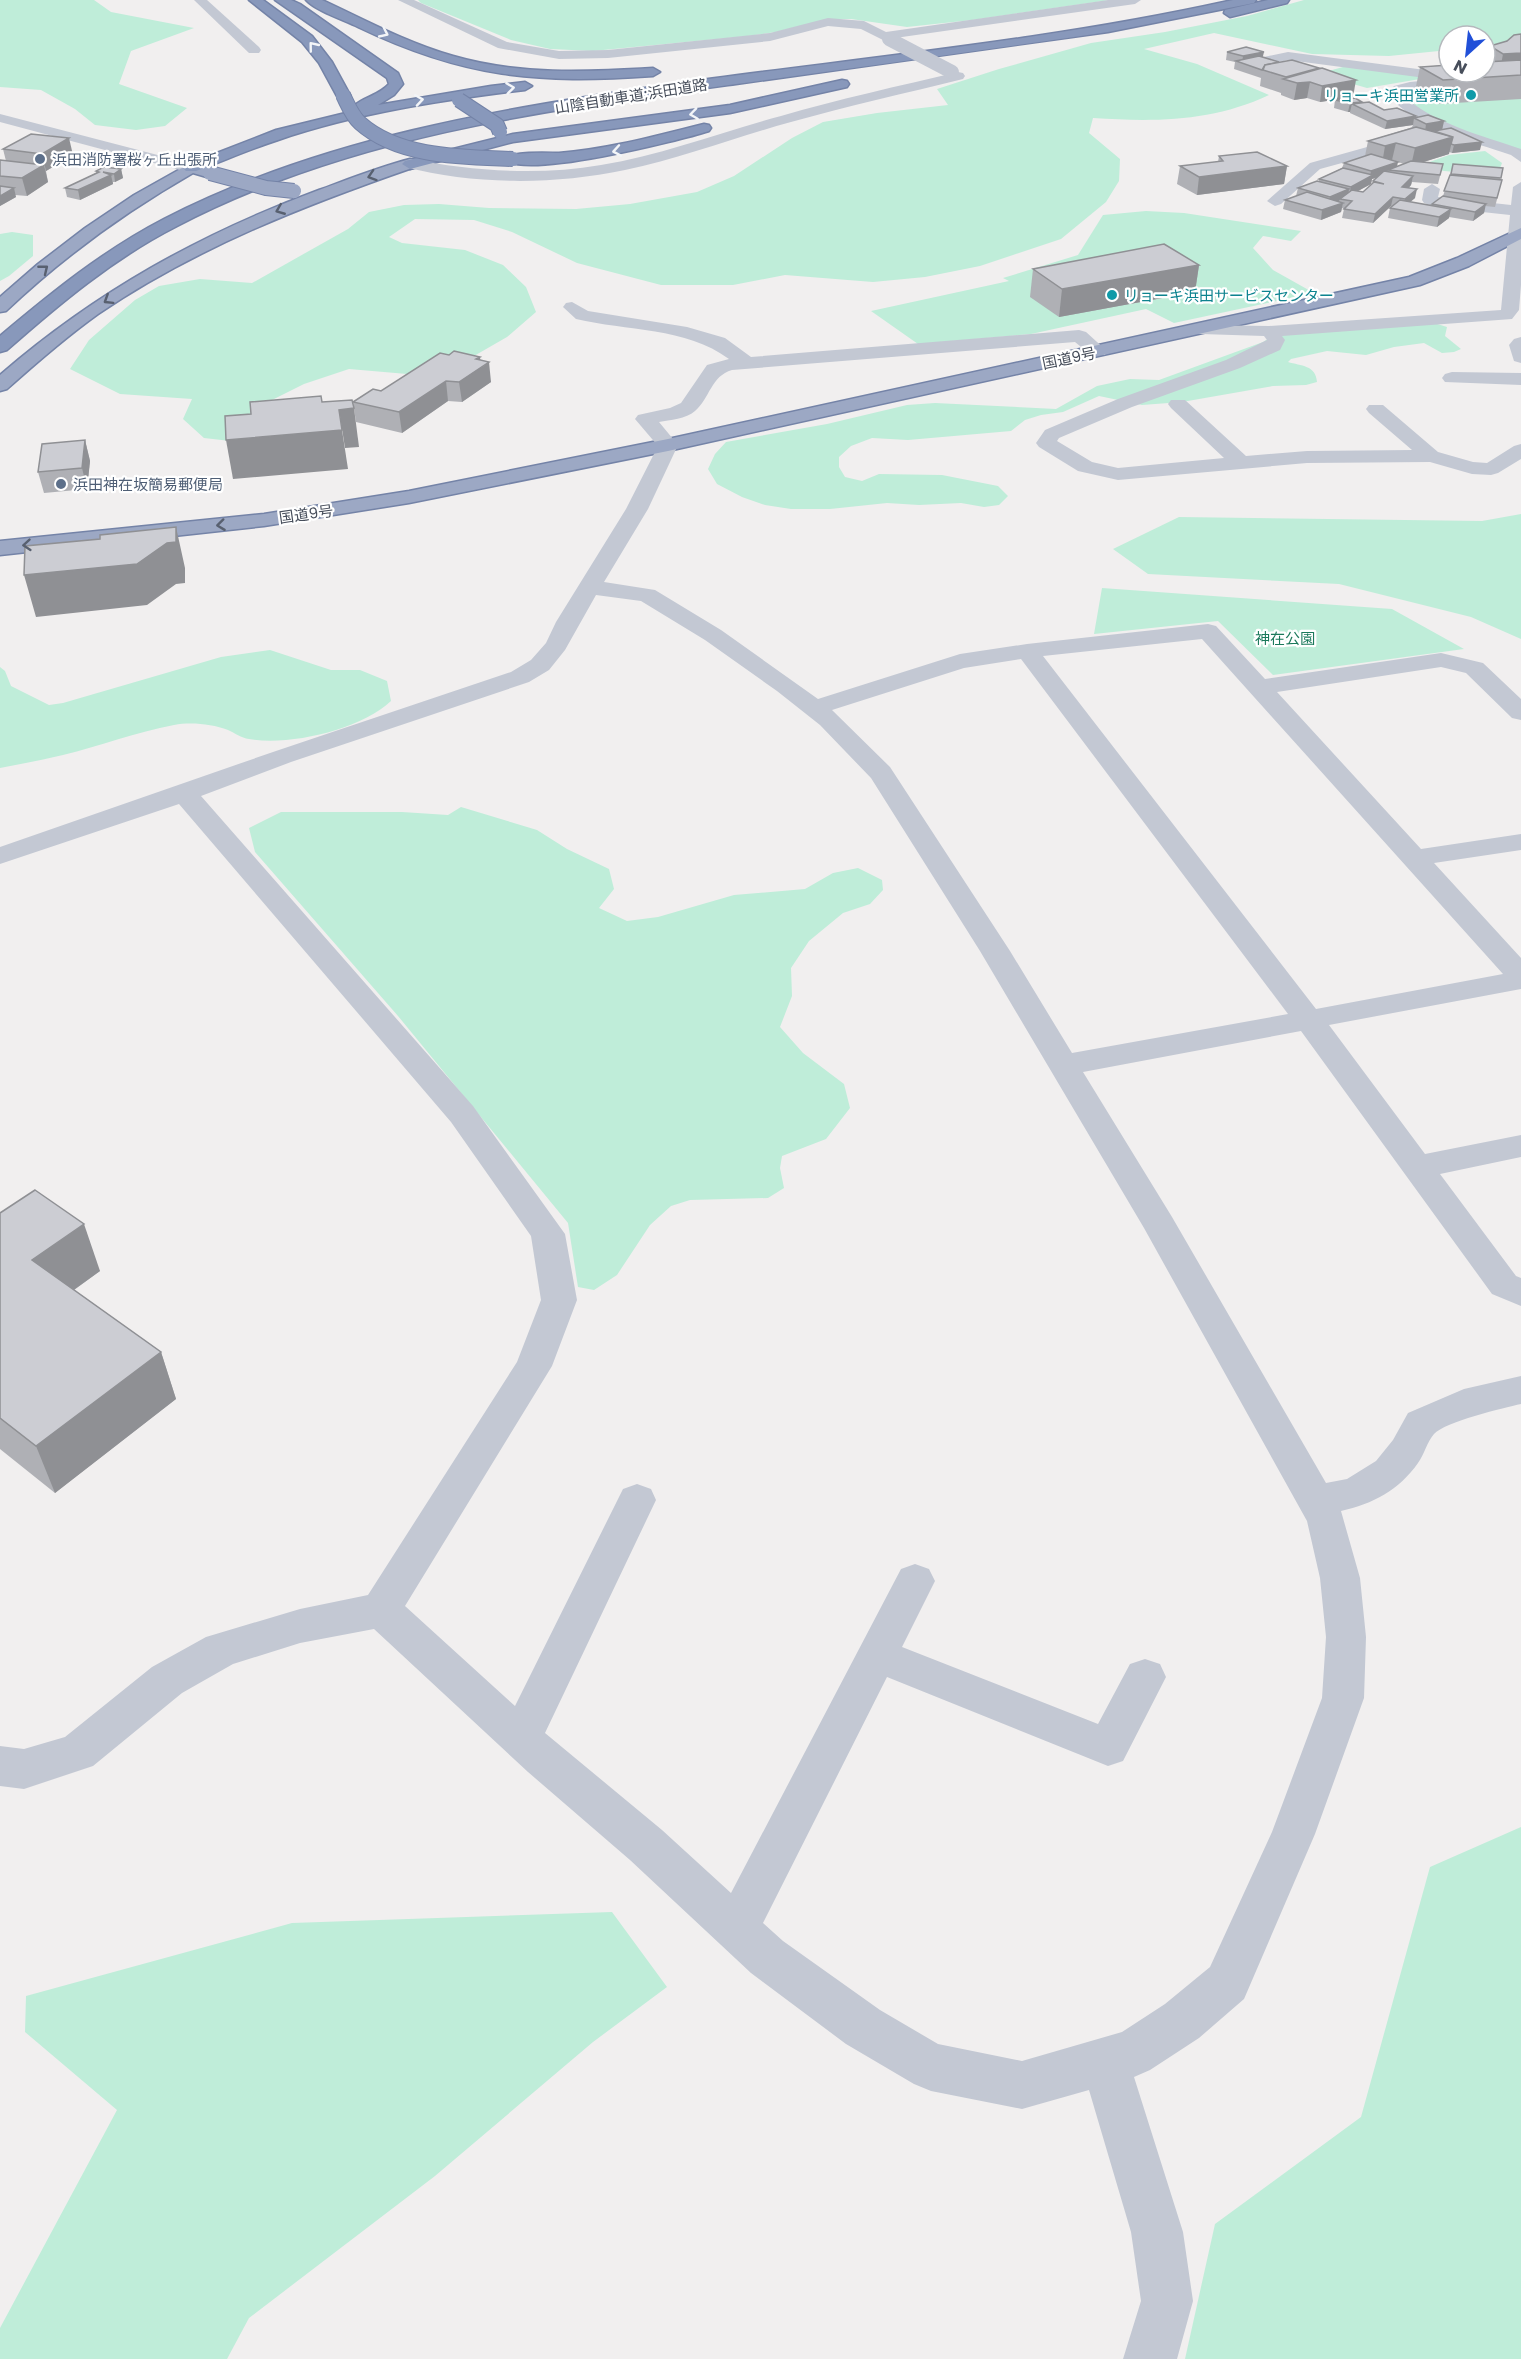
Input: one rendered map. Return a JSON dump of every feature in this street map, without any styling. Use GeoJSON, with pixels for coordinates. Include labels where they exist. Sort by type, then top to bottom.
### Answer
{"type":"FeatureCollection","features":[{"type":"Feature","properties":{"kind":"highway"},"geometry":{"type":"LineString","coordinates":[[0,385],[59,334],[147,275],[224,234],[334,188],[410,164],[485,143],[730,109],[854,82],[652,144],[572,157],[513,159],[454,154],[404,145],[385,139],[362,125],[351,111],[325,62],[308,39],[255,0]]}},
{"type":"Feature","properties":{"kind":"highway"},"geometry":{"type":"LineString","coordinates":[[0,307],[40,272],[106,221],[191,168],[260,140],[377,101],[390,92],[396,84],[393,76],[384,68],[296,7],[281,0]]}},
{"type":"Feature","properties":{"kind":"highway"},"geometry":{"type":"LineString","coordinates":[[303,0],[399,57]]}},
{"type":"Feature","properties":{"kind":"highway"},"geometry":{"type":"LineString","coordinates":[[312,0],[424,51],[474,66],[524,73],[572,76],[670,71]]}},
{"type":"Feature","properties":{"kind":"highway"},"geometry":{"type":"LineString","coordinates":[[260,140],[369,110],[545,84],[710,71],[1096,21],[1215,0]]}},
{"type":"Feature","properties":{"kind":"highway","name":"山陰自動車道;浜田道路"},"geometry":{"type":"LineString","coordinates":[[50,303],[107,260],[184,216],[293,171],[383,144],[479,121],[594,100],[1098,30],[1250,0]]}},
{"type":"Feature","properties":{"kind":"highway"},"geometry":{"type":"LineString","coordinates":[[898,72],[1018,49],[1206,18],[1283,0]]}},
{"type":"Feature","properties":{"kind":"highway"},"geometry":{"type":"LineString","coordinates":[[774,61],[857,52]]}},
{"type":"Feature","properties":{"kind":"highway"},"geometry":{"type":"LineString","coordinates":[[434,82],[497,125],[500,132],[485,143]]}},
{"type":"Feature","properties":{"kind":"highway"},"geometry":{"type":"LineString","coordinates":[[191,168],[266,188],[294,191],[334,188]]}},
{"type":"Feature","properties":{"kind":"highway","name":"国道9号"},"geometry":{"type":"LineString","coordinates":[[0,548],[177,531],[318,512],[409,497],[668,445],[1414,281],[1463,262],[1519,234]]}},
{"type":"Feature","properties":{"kind":"highway"},"geometry":{"type":"LineString","coordinates":[[0,346],[50,303]]}},
{"type":"Feature","properties":{"kind":"highway"},"geometry":{"type":"LineString","coordinates":[[0,356],[50,303]]}},
{"type":"Feature","properties":{"kind":"highway","name":"国道9号"},"geometry":{"type":"LineString","coordinates":[[0,529],[325,498],[609,457]]}},
{"type":"Feature","properties":{"kind":"street"},"geometry":{"type":"LineString","coordinates":[[200,0],[254,50]]}},
{"type":"Feature","properties":{"kind":"street"},"geometry":{"type":"LineString","coordinates":[[404,0],[503,45],[559,55],[608,54],[770,37],[828,22],[864,25],[958,75],[831,106],[655,157],[597,170],[529,176],[496,175],[464,173],[410,164]]}},
{"type":"Feature","properties":{"kind":"street"},"geometry":{"type":"LineString","coordinates":[[887,37],[1135,0]]}},
{"type":"Feature","properties":{"kind":"street"},"geometry":{"type":"LineString","coordinates":[[1245,65],[1288,57],[1301,57],[1437,75]]}},
{"type":"Feature","properties":{"kind":"street"},"geometry":{"type":"LineString","coordinates":[[1497,78],[1521,75]]}},
{"type":"Feature","properties":{"kind":"street"},"geometry":{"type":"LineString","coordinates":[[1437,83],[1410,86],[1399,89],[1395,94],[1399,101],[1414,110],[1459,131],[1516,152],[1521,157]]}},
{"type":"Feature","properties":{"kind":"street"},"geometry":{"type":"LineString","coordinates":[[0,118],[191,168]]}},
{"type":"Feature","properties":{"kind":"street"},"geometry":{"type":"LineString","coordinates":[[1275,201],[1315,166],[1389,144],[1459,131]]}},
{"type":"Feature","properties":{"kind":"street"},"geometry":{"type":"LineString","coordinates":[[31,140],[59,132]]}},
{"type":"Feature","properties":{"kind":"street"},"geometry":{"type":"LineString","coordinates":[[1201,329],[1269,331],[1506,315],[1510,310],[1517,287],[1521,187]]}},
{"type":"Feature","properties":{"kind":"street"},"geometry":{"type":"LineString","coordinates":[[1432,189],[1430,200],[1436,202],[1519,212]]}},
{"type":"Feature","properties":{"kind":"street"},"geometry":{"type":"LineString","coordinates":[[572,306],[582,315],[687,333],[718,342],[746,362]]}},
{"type":"Feature","properties":{"kind":"street"},"geometry":{"type":"LineString","coordinates":[[1269,331],[1276,340],[1273,346],[1233,364],[1125,403],[1052,434],[1046,443],[1085,467],[1118,474],[1239,461],[1307,457],[1431,456],[1472,468],[1491,469],[1521,450]]}},
{"type":"Feature","properties":{"kind":"street"},"geometry":{"type":"LineString","coordinates":[[0,856],[282,757],[520,677],[540,665],[557,645],[568,622],[637,509],[668,445],[645,420],[676,413],[688,407],[714,369],[746,362],[1058,332],[1078,336],[1098,351]]}},
{"type":"Feature","properties":{"kind":"street"},"geometry":{"type":"LineString","coordinates":[[1521,343],[1518,345],[1521,357]]}},
{"type":"Feature","properties":{"kind":"street"},"geometry":{"type":"LineString","coordinates":[[1452,378],[1521,379]]}},
{"type":"Feature","properties":{"kind":"street"},"geometry":{"type":"LineString","coordinates":[[1178,404],[1239,461]]}},
{"type":"Feature","properties":{"kind":"street"},"geometry":{"type":"LineString","coordinates":[[1376,409],[1431,456]]}},
{"type":"Feature","properties":{"kind":"street"},"geometry":{"type":"LineString","coordinates":[[381,1610],[521,1738],[646,1845],[767,1957],[863,2027],[931,2067],[1022,2085],[1105,2063],[1133,2053],[1182,2021],[1227,1983],[1297,1823],[1343,1698],[1346,1637],[1340,1578],[1326,1519],[1160,1226],[1064,1065],[995,951],[881,773],[814,708],[713,634],[647,595],[591,587]]}},
{"type":"Feature","properties":{"kind":"street"},"geometry":{"type":"LineString","coordinates":[[814,708],[960,661],[1027,651],[1208,631],[1416,858],[1521,978]]}},
{"type":"Feature","properties":{"kind":"street"},"geometry":{"type":"LineString","coordinates":[[1027,651],[1308,1019],[1419,1167],[1504,1286],[1521,1293]]}},
{"type":"Feature","properties":{"kind":"street"},"geometry":{"type":"LineString","coordinates":[[1259,687],[1441,660],[1474,668],[1521,714]]}},
{"type":"Feature","properties":{"kind":"street"},"geometry":{"type":"LineString","coordinates":[[0,1766],[24,1769],[78,1752],[167,1680],[221,1650],[300,1626],[381,1610],[534,1366],[559,1300],[548,1234],[462,1114],[184,793]]}},
{"type":"Feature","properties":{"kind":"street"},"geometry":{"type":"LineString","coordinates":[[1416,858],[1521,842]]}},
{"type":"Feature","properties":{"kind":"street"},"geometry":{"type":"LineString","coordinates":[[1064,1065],[1521,978]]}},
{"type":"Feature","properties":{"kind":"street"},"geometry":{"type":"LineString","coordinates":[[1419,1167],[1521,1146]]}},
{"type":"Feature","properties":{"kind":"street"},"geometry":{"type":"LineString","coordinates":[[1316,1502],[1357,1492],[1389,1472],[1406,1451],[1421,1423],[1477,1399],[1521,1390]]}},
{"type":"Feature","properties":{"kind":"street"},"geometry":{"type":"LineString","coordinates":[[521,1738],[637,1500]]}},
{"type":"Feature","properties":{"kind":"street"},"geometry":{"type":"LineString","coordinates":[[736,1929],[915,1581]]}},
{"type":"Feature","properties":{"kind":"street"},"geometry":{"type":"LineString","coordinates":[[877,1656],[1108,1747],[1145,1677]]}},
{"type":"Feature","properties":{"kind":"street"},"geometry":{"type":"LineString","coordinates":[[1105,2063],[1157,2232],[1167,2301],[1150,2359]]}},
{"type":"Feature","properties":{"kind":"green space"},"geometry":{"type":"Polygon","coordinates":[[[0,0],[94,0],[111,12],[194,28],[131,51],[119,84],[187,108],[165,126],[136,130],[95,125],[75,109],[41,90],[0,87],[0,0]]]}},
{"type":"Feature","properties":{"kind":"green space"},"geometry":{"type":"Polygon","coordinates":[[[418,0],[1110,0],[907,27],[851,19],[828,19],[776,32],[748,36],[593,51],[550,49],[511,40],[418,0]]]}},
{"type":"Feature","properties":{"kind":"green space"},"geometry":{"type":"Polygon","coordinates":[[[1304,0],[1521,0],[1521,44],[1497,46],[1497,24],[1437,24],[1437,51],[1389,56],[1312,54],[1214,33],[1144,49],[1197,64],[1269,95],[1226,111],[1182,118],[1138,120],[1093,118],[1089,133],[1120,159],[1119,181],[1106,202],[1061,239],[980,266],[925,277],[873,282],[785,275],[733,285],[661,285],[577,263],[512,232],[474,220],[415,219],[389,237],[402,243],[465,250],[503,265],[526,287],[536,312],[507,337],[474,356],[407,374],[349,369],[304,384],[256,408],[239,442],[204,438],[183,419],[192,399],[120,394],[70,369],[89,340],[135,300],[159,286],[200,279],[252,283],[348,229],[369,212],[404,205],[439,204],[489,208],[576,209],[630,204],[697,192],[734,176],[792,138],[823,122],[948,105],[937,89],[999,69],[1091,43],[1247,16],[1304,0]]]}},
{"type":"Feature","properties":{"kind":"green space"},"geometry":{"type":"Polygon","coordinates":[[[1350,65],[1432,77],[1367,88],[1318,74],[1350,65]]]}},
{"type":"Feature","properties":{"kind":"green space"},"geometry":{"type":"Polygon","coordinates":[[[1521,81],[1521,155],[1474,137],[1402,103],[1395,94],[1407,87],[1521,81]]]}},
{"type":"Feature","properties":{"kind":"green space"},"geometry":{"type":"Polygon","coordinates":[[[1485,151],[1502,163],[1497,176],[1413,168],[1449,155],[1485,151]]]}},
{"type":"Feature","properties":{"kind":"green space"},"geometry":{"type":"Polygon","coordinates":[[[1146,211],[1184,213],[1301,231],[1291,241],[1263,236],[1253,248],[1273,270],[1314,293],[1174,323],[1146,309],[1031,334],[918,344],[871,311],[1009,281],[1003,278],[1078,255],[1103,215],[1146,211]]]}},
{"type":"Feature","properties":{"kind":"green space"},"geometry":{"type":"Polygon","coordinates":[[[12,232],[33,235],[33,256],[0,281],[0,234],[12,232]]]}},
{"type":"Feature","properties":{"kind":"green space"},"geometry":{"type":"Polygon","coordinates":[[[1434,323],[1447,327],[1445,336],[1461,349],[1442,353],[1424,343],[1394,347],[1366,355],[1327,351],[1291,359],[1288,362],[1307,367],[1314,372],[1317,382],[1306,385],[1273,386],[1182,402],[1142,405],[1099,396],[1063,412],[1025,420],[1011,431],[908,440],[872,438],[851,446],[839,457],[839,467],[845,477],[862,481],[879,474],[942,475],[998,486],[1008,496],[999,505],[984,507],[961,503],[919,505],[887,503],[830,509],[791,509],[765,505],[742,497],[717,484],[708,469],[715,454],[726,442],[827,424],[907,405],[935,403],[1056,409],[1097,386],[1130,379],[1159,380],[1263,342],[1277,333],[1434,323]]]}},
{"type":"Feature","properties":{"kind":"green space"},"geometry":{"type":"Polygon","coordinates":[[[1521,514],[1521,639],[1471,617],[1339,584],[1148,574],[1113,549],[1179,517],[1482,521],[1521,514]]]}},
{"type":"Feature","properties":{"kind":"green space","name":"神在公園"},"geometry":{"type":"Polygon","coordinates":[[[1102,588],[1392,609],[1464,649],[1273,675],[1218,621],[1094,634],[1102,588]]]}},
{"type":"Feature","properties":{"kind":"green space"},"geometry":{"type":"Polygon","coordinates":[[[270,650],[331,670],[360,670],[387,681],[391,701],[362,720],[343,728],[304,738],[266,741],[241,737],[215,726],[181,724],[146,731],[63,755],[0,768],[0,667],[5,671],[11,686],[49,705],[63,703],[221,657],[270,650]]]}},
{"type":"Feature","properties":{"kind":"green space"},"geometry":{"type":"Polygon","coordinates":[[[461,807],[537,830],[567,849],[609,869],[614,889],[599,908],[627,921],[658,917],[734,895],[805,889],[833,873],[858,868],[882,880],[883,890],[870,904],[843,913],[809,941],[791,968],[792,996],[780,1027],[803,1053],[844,1084],[850,1108],[826,1139],[782,1156],[780,1168],[784,1188],[768,1198],[690,1200],[671,1206],[650,1225],[617,1275],[594,1290],[578,1287],[568,1223],[398,1016],[255,852],[249,828],[281,812],[402,812],[448,815],[461,807]]]}},
{"type":"Feature","properties":{"kind":"green space"},"geometry":{"type":"Polygon","coordinates":[[[1521,1827],[1521,2359],[1185,2359],[1215,2224],[1361,2117],[1430,1867],[1521,1827]]]}},
{"type":"Feature","properties":{"kind":"green space"},"geometry":{"type":"Polygon","coordinates":[[[612,1912],[667,1987],[593,2042],[435,2176],[249,2318],[227,2359],[0,2359],[0,2328],[117,2110],[25,2032],[26,1996],[292,1923],[612,1912]]]}},
{"type":"Feature","properties":{"kind":"building"},"geometry":{"type":"Polygon","coordinates":[[[1521,34],[1521,53],[1503,54],[1497,50],[1497,44],[1507,41],[1514,35],[1521,34]]]}},
{"type":"Feature","properties":{"kind":"building"},"geometry":{"type":"Polygon","coordinates":[[[1246,47],[1264,52],[1243,56],[1227,52],[1246,47]]]}},
{"type":"Feature","properties":{"kind":"building"},"geometry":{"type":"Polygon","coordinates":[[[1259,56],[1279,62],[1265,65],[1262,70],[1236,61],[1259,56]]]}},
{"type":"Feature","properties":{"kind":"building"},"geometry":{"type":"Polygon","coordinates":[[[1292,60],[1319,68],[1286,77],[1263,70],[1265,65],[1292,60]]]}},
{"type":"Feature","properties":{"kind":"building"},"geometry":{"type":"Polygon","coordinates":[[[1521,60],[1521,75],[1497,77],[1497,61],[1521,60]]]}},
{"type":"Feature","properties":{"kind":"building"},"geometry":{"type":"Polygon","coordinates":[[[1437,66],[1437,77],[1420,67],[1437,66]]]}},
{"type":"Feature","properties":{"kind":"building"},"geometry":{"type":"Polygon","coordinates":[[[1322,68],[1356,80],[1322,86],[1310,82],[1297,83],[1283,79],[1322,68]]]}},
{"type":"Feature","properties":{"kind":"building"},"geometry":{"type":"Polygon","coordinates":[[[1355,98],[1362,102],[1350,103],[1335,100],[1355,98]]]}},
{"type":"Feature","properties":{"kind":"building"},"geometry":{"type":"Polygon","coordinates":[[[1369,102],[1384,110],[1397,108],[1416,116],[1387,121],[1352,104],[1369,102]]]}},
{"type":"Feature","properties":{"kind":"building"},"geometry":{"type":"Polygon","coordinates":[[[1428,115],[1444,121],[1426,124],[1414,118],[1428,115]]]}},
{"type":"Feature","properties":{"kind":"building"},"geometry":{"type":"Polygon","coordinates":[[[1416,127],[1453,137],[1415,148],[1396,143],[1385,146],[1368,141],[1416,127]]]}},
{"type":"Feature","properties":{"kind":"building"},"geometry":{"type":"Polygon","coordinates":[[[1451,128],[1482,142],[1454,145],[1451,144],[1453,137],[1434,131],[1451,128]]]}},
{"type":"Feature","properties":{"kind":"building"},"geometry":{"type":"Polygon","coordinates":[[[31,134],[69,138],[42,154],[3,149],[31,134]]]}},
{"type":"Feature","properties":{"kind":"building"},"geometry":{"type":"Polygon","coordinates":[[[1257,152],[1287,166],[1199,177],[1180,166],[1223,161],[1219,156],[1257,152]]]}},
{"type":"Feature","properties":{"kind":"building"},"geometry":{"type":"Polygon","coordinates":[[[1371,154],[1398,162],[1371,171],[1344,163],[1371,154]]]}},
{"type":"Feature","properties":{"kind":"building"},"geometry":{"type":"Polygon","coordinates":[[[0,160],[44,165],[22,178],[0,176],[0,160]]]}},
{"type":"Feature","properties":{"kind":"building"},"geometry":{"type":"Polygon","coordinates":[[[1411,161],[1443,164],[1440,175],[1388,170],[1411,161]]]}},
{"type":"Feature","properties":{"kind":"building"},"geometry":{"type":"Polygon","coordinates":[[[1453,164],[1503,168],[1501,178],[1451,174],[1453,164]]]}},
{"type":"Feature","properties":{"kind":"building"},"geometry":{"type":"Polygon","coordinates":[[[104,167],[121,169],[114,174],[103,172],[111,175],[78,190],[65,188],[99,172],[96,171],[104,167]]]}},
{"type":"Feature","properties":{"kind":"building"},"geometry":{"type":"Polygon","coordinates":[[[1343,168],[1373,175],[1351,187],[1319,179],[1343,168]]]}},
{"type":"Feature","properties":{"kind":"building"},"geometry":{"type":"Polygon","coordinates":[[[1384,171],[1413,176],[1402,187],[1417,189],[1405,199],[1393,197],[1375,214],[1344,209],[1352,201],[1340,199],[1352,190],[1363,192],[1374,182],[1384,184],[1373,181],[1384,171]]]}},
{"type":"Feature","properties":{"kind":"building"},"geometry":{"type":"Polygon","coordinates":[[[1450,175],[1502,180],[1497,198],[1444,191],[1450,175]]]}},
{"type":"Feature","properties":{"kind":"building"},"geometry":{"type":"Polygon","coordinates":[[[1317,181],[1349,189],[1330,197],[1298,188],[1317,181]]]}},
{"type":"Feature","properties":{"kind":"building"},"geometry":{"type":"Polygon","coordinates":[[[0,186],[14,188],[0,196],[0,186]]]}},
{"type":"Feature","properties":{"kind":"building"},"geometry":{"type":"Polygon","coordinates":[[[1307,192],[1343,203],[1322,210],[1285,200],[1307,192]]]}},
{"type":"Feature","properties":{"kind":"building"},"geometry":{"type":"Polygon","coordinates":[[[1443,196],[1486,204],[1475,212],[1432,204],[1443,196]]]}},
{"type":"Feature","properties":{"kind":"building"},"geometry":{"type":"Polygon","coordinates":[[[1400,200],[1451,209],[1439,217],[1390,208],[1400,200]]]}},
{"type":"Feature","properties":{"kind":"building"},"geometry":{"type":"Polygon","coordinates":[[[1164,244],[1199,265],[1062,289],[1033,269],[1164,244]]]}},
{"type":"Feature","properties":{"kind":"building"},"geometry":{"type":"Polygon","coordinates":[[[454,351],[480,357],[476,359],[489,362],[459,382],[446,381],[399,412],[353,402],[373,389],[381,391],[440,353],[449,355],[454,351]]]}},
{"type":"Feature","properties":{"kind":"building"},"geometry":{"type":"Polygon","coordinates":[[[321,396],[322,402],[352,400],[354,408],[339,410],[342,430],[226,440],[225,416],[251,414],[250,402],[321,396]]]}},
{"type":"Feature","properties":{"kind":"building"},"geometry":{"type":"Polygon","coordinates":[[[85,440],[82,468],[38,472],[42,444],[85,440]]]}},
{"type":"Feature","properties":{"kind":"building"},"geometry":{"type":"Polygon","coordinates":[[[176,527],[176,542],[167,543],[137,564],[24,575],[25,546],[100,539],[100,535],[176,527]]]}},
{"type":"Feature","properties":{"kind":"building"},"geometry":{"type":"Polygon","coordinates":[[[35,1190],[84,1224],[32,1260],[161,1352],[36,1446],[0,1418],[0,1213],[35,1190]]]}},
{"type":"Feature","properties":{"kind":"place","name":"リョーキ浜田営業所"},"geometry":{"type":"Point","coordinates":[1471,95]}},
{"type":"Feature","properties":{"kind":"place","name":"浜田消防署桜ヶ丘出張所"},"geometry":{"type":"Point","coordinates":[40,159]}},
{"type":"Feature","properties":{"kind":"place","name":"リョーキ浜田サービスセンター"},"geometry":{"type":"Point","coordinates":[1112,295]}},
{"type":"Feature","properties":{"kind":"place","name":"浜田神在坂簡易郵便局"},"geometry":{"type":"Point","coordinates":[61,484]}}]}
